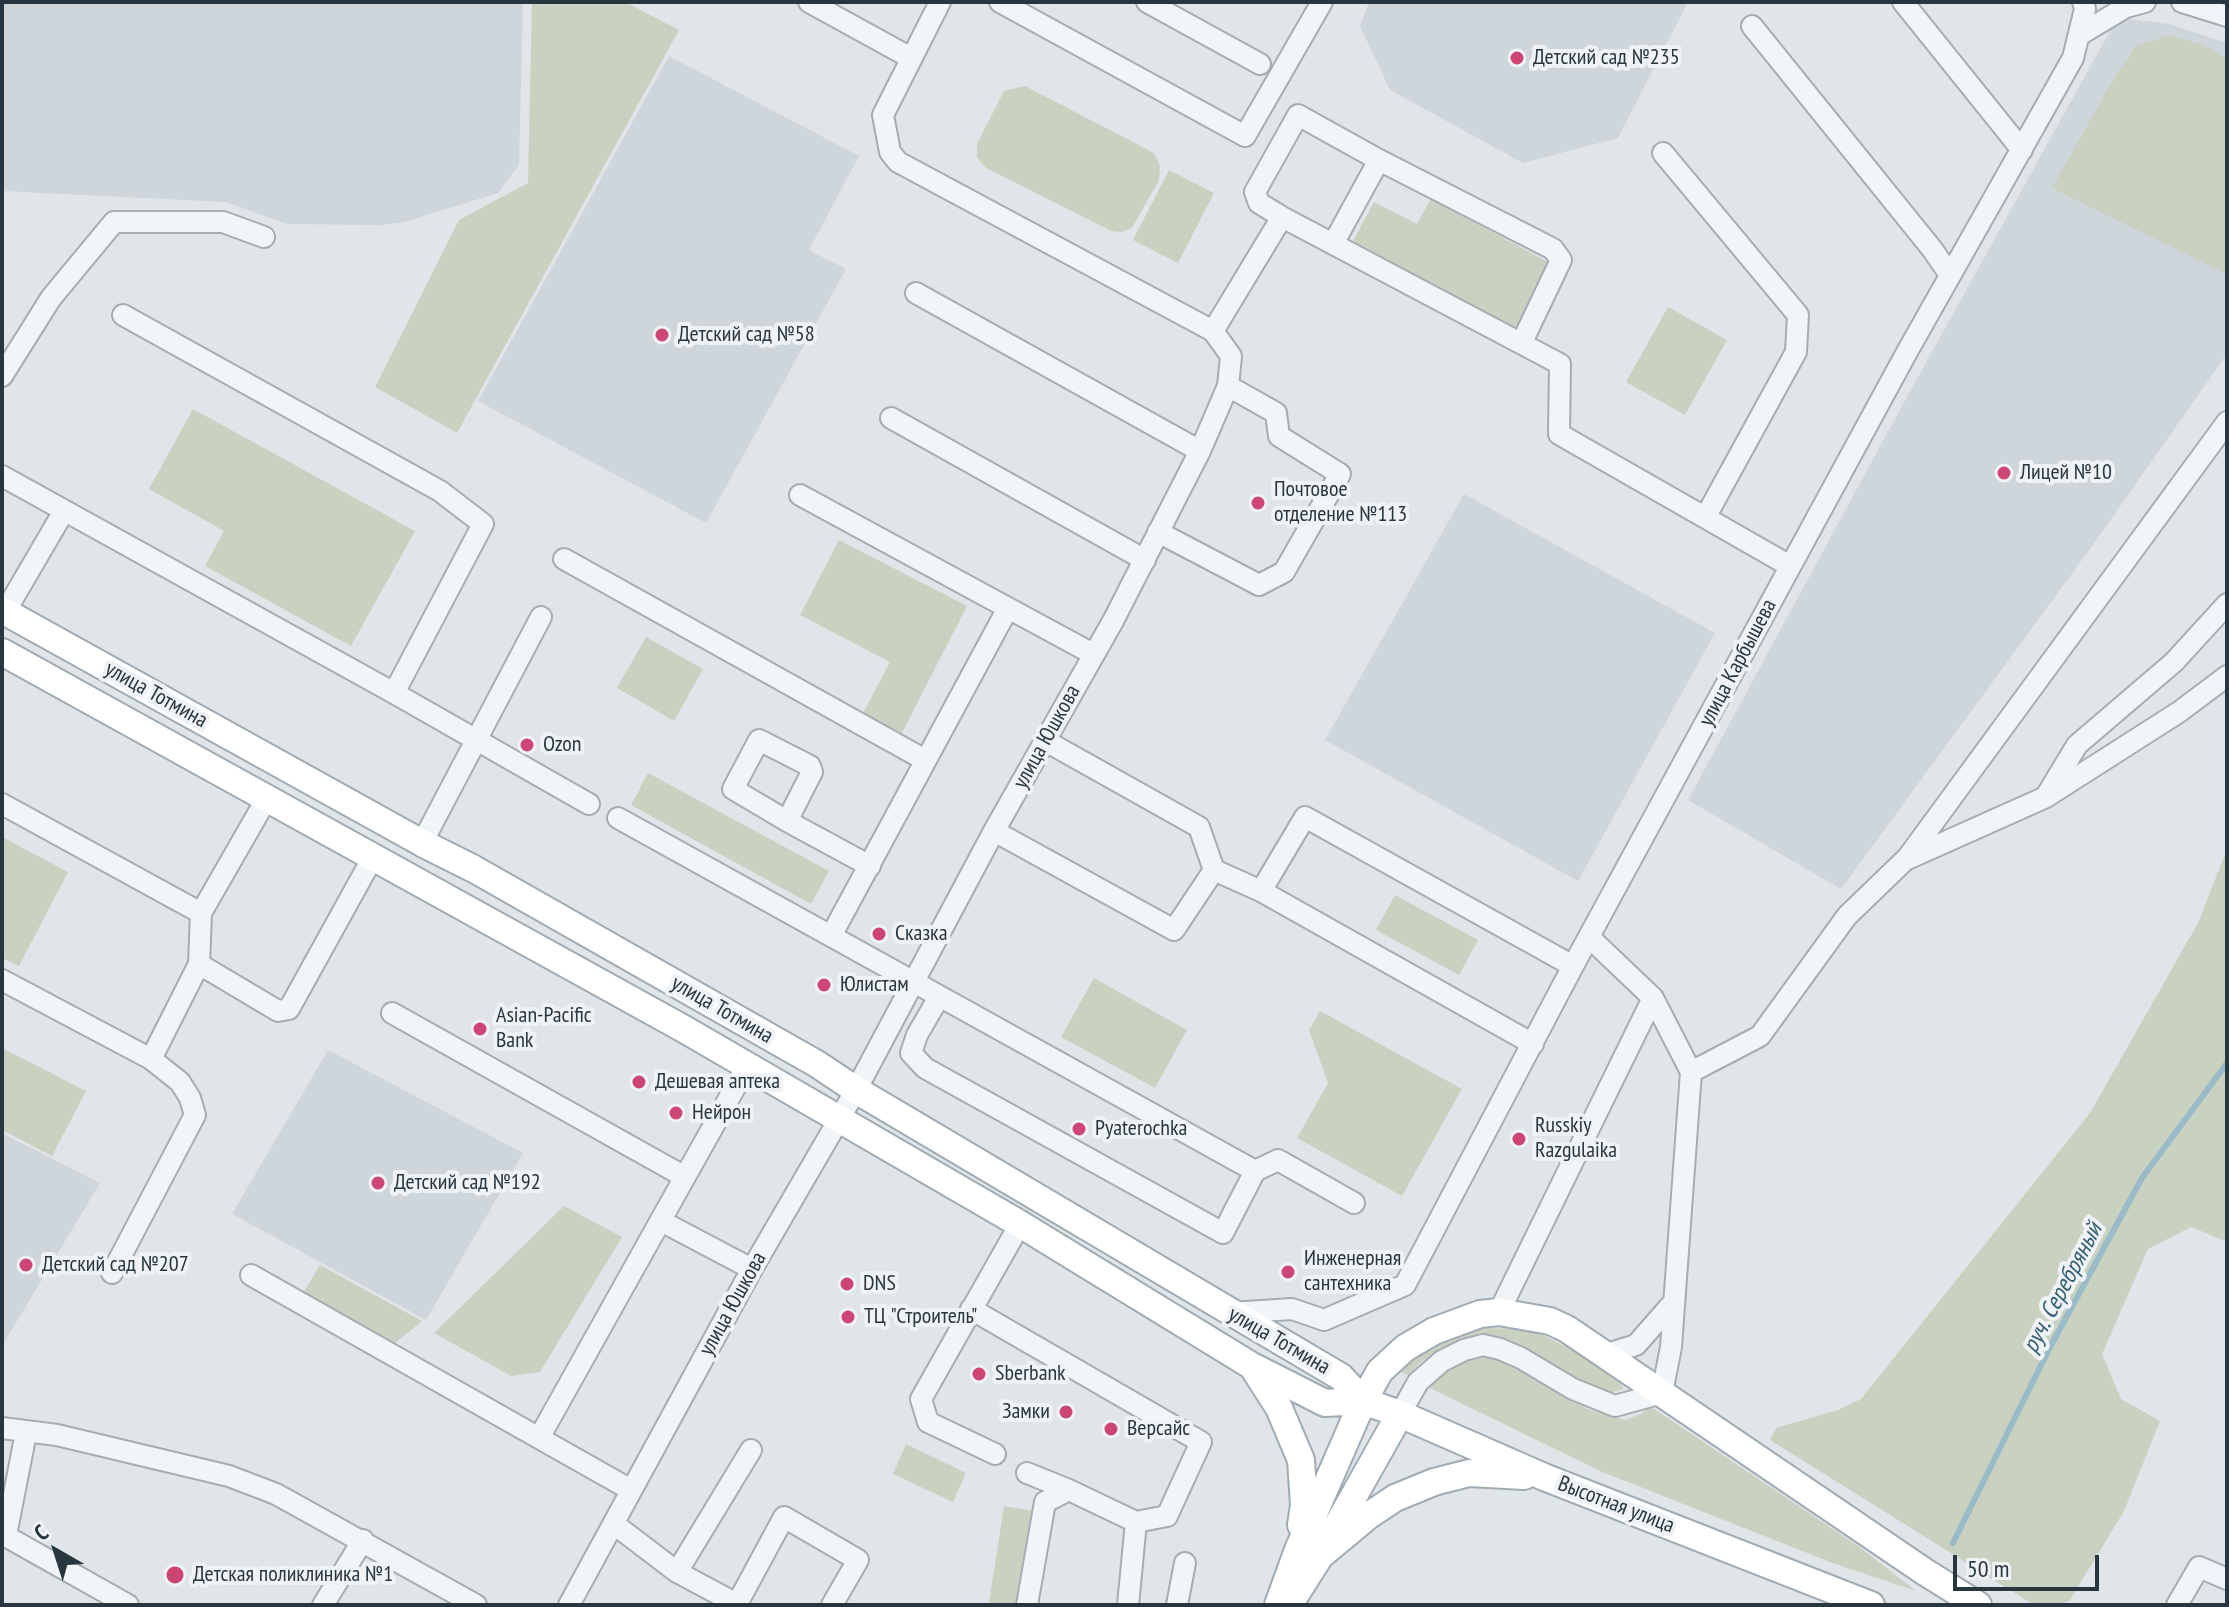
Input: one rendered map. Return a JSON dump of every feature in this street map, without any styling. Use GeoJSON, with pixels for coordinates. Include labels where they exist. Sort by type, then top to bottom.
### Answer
{"type":"FeatureCollection","features":[{"type":"Feature","properties":{"kind":"main road","name":"улица Тотмина"},"geometry":{"type":"LineString","coordinates":[[4,611],[474,869],[817,1064],[1341,1377],[1363,1401]]}},
{"type":"Feature","properties":{"kind":"main road","name":"улица Тотмина"},"geometry":{"type":"LineString","coordinates":[[2,652],[747,1066],[1020,1224],[1252,1366],[1325,1403],[1363,1401]]}},
{"type":"Feature","properties":{"kind":"main road"},"geometry":{"type":"LineString","coordinates":[[1289,1605],[1363,1401],[1380,1371],[1405,1348],[1434,1331],[1480,1314],[1499,1312],[1550,1321],[1607,1354],[1978,1605]]}},
{"type":"Feature","properties":{"kind":"main road"},"geometry":{"type":"LineString","coordinates":[[1252,1366],[1279,1408],[1301,1460],[1309,1553]]}},
{"type":"Feature","properties":{"kind":"main road","name":"Высотная улица"},"geometry":{"type":"LineString","coordinates":[[1363,1401],[1544,1477],[1871,1605]]}},
{"type":"Feature","properties":{"kind":"main road"},"geometry":{"type":"LineString","coordinates":[[1278,1605],[1400,1414]]}},
{"type":"Feature","properties":{"kind":"main road"},"geometry":{"type":"LineString","coordinates":[[1309,1553],[1395,1498],[1434,1482],[1469,1473],[1544,1477]]}},
{"type":"Feature","properties":{"kind":"street"},"geometry":{"type":"LineString","coordinates":[[809,2],[911,58]]}},
{"type":"Feature","properties":{"kind":"street"},"geometry":{"type":"LineString","coordinates":[[940,2],[883,115],[885,138],[898,162],[1213,331],[1282,217]]}},
{"type":"Feature","properties":{"kind":"street"},"geometry":{"type":"LineString","coordinates":[[1000,2],[1245,136],[1322,2]]}},
{"type":"Feature","properties":{"kind":"street"},"geometry":{"type":"LineString","coordinates":[[1147,2],[1260,64]]}},
{"type":"Feature","properties":{"kind":"street"},"geometry":{"type":"LineString","coordinates":[[1903,2],[2022,150]]}},
{"type":"Feature","properties":{"kind":"street","name":"улица Карбышева"},"geometry":{"type":"LineString","coordinates":[[1231,1313],[1292,1309],[1324,1320],[1405,1285],[1573,966],[1790,566],[2073,58],[2081,34],[2085,9],[2083,2]]}},
{"type":"Feature","properties":{"kind":"street"},"geometry":{"type":"LineString","coordinates":[[2081,34],[2126,7],[2145,2]]}},
{"type":"Feature","properties":{"kind":"street"},"geometry":{"type":"LineString","coordinates":[[2182,2],[2227,16]]}},
{"type":"Feature","properties":{"kind":"street"},"geometry":{"type":"LineString","coordinates":[[1752,26],[1950,275]]}},
{"type":"Feature","properties":{"kind":"street"},"geometry":{"type":"LineString","coordinates":[[1522,342],[1561,260],[1553,249],[1298,115],[1255,192],[1259,203],[1560,364],[1559,434],[1790,566]]}},
{"type":"Feature","properties":{"kind":"street"},"geometry":{"type":"LineString","coordinates":[[1663,153],[1798,315],[1796,352],[1706,516]]}},
{"type":"Feature","properties":{"kind":"street"},"geometry":{"type":"LineString","coordinates":[[1333,244],[1379,160]]}},
{"type":"Feature","properties":{"kind":"street"},"geometry":{"type":"LineString","coordinates":[[2,376],[51,298],[114,222],[223,222],[264,237]]}},
{"type":"Feature","properties":{"kind":"street"},"geometry":{"type":"LineString","coordinates":[[916,293],[1200,451]]}},
{"type":"Feature","properties":{"kind":"street"},"geometry":{"type":"LineString","coordinates":[[123,315],[440,491],[483,524],[394,693]]}},
{"type":"Feature","properties":{"kind":"street","name":"улица Юшкова"},"geometry":{"type":"LineString","coordinates":[[569,1605],[752,1269],[856,1090],[994,831],[1145,560],[1200,451],[1228,386],[1231,356],[1213,331]]}},
{"type":"Feature","properties":{"kind":"street"},"geometry":{"type":"LineString","coordinates":[[1158,532],[1259,585],[1284,572],[1340,474],[1279,436],[1276,413],[1228,386]]}},
{"type":"Feature","properties":{"kind":"street"},"geometry":{"type":"LineString","coordinates":[[891,418],[1145,560]]}},
{"type":"Feature","properties":{"kind":"street"},"geometry":{"type":"LineString","coordinates":[[1691,1072],[1760,1036],[1847,916],[1905,860],[2227,422]]}},
{"type":"Feature","properties":{"kind":"street"},"geometry":{"type":"LineString","coordinates":[[2,476],[589,804]]}},
{"type":"Feature","properties":{"kind":"street"},"geometry":{"type":"LineString","coordinates":[[800,495],[1093,654]]}},
{"type":"Feature","properties":{"kind":"street"},"geometry":{"type":"LineString","coordinates":[[4,611],[64,511]]}},
{"type":"Feature","properties":{"kind":"street"},"geometry":{"type":"LineString","coordinates":[[564,559],[925,760]]}},
{"type":"Feature","properties":{"kind":"street"},"geometry":{"type":"LineString","coordinates":[[2046,797],[2077,745],[2174,662],[2227,604]]}},
{"type":"Feature","properties":{"kind":"street"},"geometry":{"type":"LineString","coordinates":[[831,936],[1008,608]]}},
{"type":"Feature","properties":{"kind":"street"},"geometry":{"type":"LineString","coordinates":[[422,843],[541,617]]}},
{"type":"Feature","properties":{"kind":"street"},"geometry":{"type":"LineString","coordinates":[[1905,860],[2046,797],[2179,712],[2227,676]]}},
{"type":"Feature","properties":{"kind":"street"},"geometry":{"type":"LineString","coordinates":[[1044,740],[1199,827],[1214,870],[1261,891],[1533,1044]]}},
{"type":"Feature","properties":{"kind":"street"},"geometry":{"type":"LineString","coordinates":[[151,1059],[199,964],[201,913],[267,798]]}},
{"type":"Feature","properties":{"kind":"street"},"geometry":{"type":"LineString","coordinates":[[2,804],[201,913]]}},
{"type":"Feature","properties":{"kind":"street"},"geometry":{"type":"LineString","coordinates":[[1261,891],[1305,817],[1573,966]]}},
{"type":"Feature","properties":{"kind":"street"},"geometry":{"type":"LineString","coordinates":[[618,818],[1255,1171]]}},
{"type":"Feature","properties":{"kind":"street"},"geometry":{"type":"LineString","coordinates":[[787,821],[870,866]]}},
{"type":"Feature","properties":{"kind":"street"},"geometry":{"type":"LineString","coordinates":[[994,831],[1174,930],[1214,870]]}},
{"type":"Feature","properties":{"kind":"street"},"geometry":{"type":"LineString","coordinates":[[199,964],[278,1011],[289,1009],[373,857]]}},
{"type":"Feature","properties":{"kind":"street"},"geometry":{"type":"LineString","coordinates":[[1400,1414],[1418,1382],[1442,1361],[1483,1345],[1521,1358],[1573,1389],[1615,1406],[1662,1393],[1671,1347],[1691,1072],[1653,998],[1589,937]]}},
{"type":"Feature","properties":{"kind":"street"},"geometry":{"type":"LineString","coordinates":[[2,980],[151,1059],[180,1082],[190,1098],[195,1115],[112,1273]]}},
{"type":"Feature","properties":{"kind":"street"},"geometry":{"type":"LineString","coordinates":[[939,997],[917,1035],[911,1053],[925,1068],[1223,1233],[1255,1171],[1278,1160],[1354,1203]]}},
{"type":"Feature","properties":{"kind":"street"},"geometry":{"type":"LineString","coordinates":[[1499,1312],[1653,998]]}},
{"type":"Feature","properties":{"kind":"street"},"geometry":{"type":"LineString","coordinates":[[392,1013],[685,1177]]}},
{"type":"Feature","properties":{"kind":"street"},"geometry":{"type":"LineString","coordinates":[[539,1438],[747,1066]]}},
{"type":"Feature","properties":{"kind":"street"},"geometry":{"type":"LineString","coordinates":[[661,1221],[752,1269]]}},
{"type":"Feature","properties":{"kind":"street"},"geometry":{"type":"LineString","coordinates":[[995,1454],[928,1422],[921,1399],[1020,1224]]}},
{"type":"Feature","properties":{"kind":"street"},"geometry":{"type":"LineString","coordinates":[[251,1275],[631,1490]]}},
{"type":"Feature","properties":{"kind":"street"},"geometry":{"type":"LineString","coordinates":[[1607,1354],[1636,1345],[1672,1304]]}},
{"type":"Feature","properties":{"kind":"street"},"geometry":{"type":"LineString","coordinates":[[971,1309],[1201,1442],[1167,1516],[1136,1522],[1027,1473]]}},
{"type":"Feature","properties":{"kind":"street"},"geometry":{"type":"LineString","coordinates":[[2,1428],[57,1435],[229,1476],[276,1494],[476,1605]]}},
{"type":"Feature","properties":{"kind":"street"},"geometry":{"type":"LineString","coordinates":[[26,1433],[4,1534],[128,1605]]}},
{"type":"Feature","properties":{"kind":"street"},"geometry":{"type":"LineString","coordinates":[[677,1572],[751,1450]]}},
{"type":"Feature","properties":{"kind":"street"},"geometry":{"type":"LineString","coordinates":[[1027,1605],[1045,1502],[1069,1490]]}},
{"type":"Feature","properties":{"kind":"street"},"geometry":{"type":"LineString","coordinates":[[614,1524],[677,1572],[738,1604],[784,1517],[858,1560],[832,1605]]}},
{"type":"Feature","properties":{"kind":"street"},"geometry":{"type":"LineString","coordinates":[[1128,1605],[1136,1522]]}},
{"type":"Feature","properties":{"kind":"street"},"geometry":{"type":"LineString","coordinates":[[323,1605],[363,1540]]}},
{"type":"Feature","properties":{"kind":"street"},"geometry":{"type":"LineString","coordinates":[[1177,1605],[1185,1563]]}},
{"type":"Feature","properties":{"kind":"street"},"geometry":{"type":"LineString","coordinates":[[2177,1605],[2199,1567],[2227,1579]]}},
{"type":"Feature","properties":{"kind":"shaded area"},"geometry":{"type":"Polygon","coordinates":[[[2,2],[523,2],[519,165],[498,193],[404,222],[382,225],[287,224],[226,202],[2,191],[2,2]]]}},
{"type":"Feature","properties":{"kind":"shaded area","name":"Детский сад №235"},"geometry":{"type":"Polygon","coordinates":[[[1369,2],[1688,2],[1618,138],[1523,163],[1390,90],[1360,26],[1369,2]]]}},
{"type":"Feature","properties":{"kind":"shaded area","name":"Лицей №10"},"geometry":{"type":"Polygon","coordinates":[[[2131,19],[2169,24],[2227,43],[2227,354],[2095,542],[1841,889],[1688,800],[2114,24],[2131,19]]]}},
{"type":"Feature","properties":{"kind":"shaded area","name":"Детский сад №58"},"geometry":{"type":"Polygon","coordinates":[[[669,56],[859,156],[809,250],[846,269],[706,523],[478,401],[669,56]]]}},
{"type":"Feature","properties":{"kind":"shaded area"},"geometry":{"type":"Polygon","coordinates":[[[1464,494],[1715,633],[1578,881],[1325,740],[1464,494]]]}},
{"type":"Feature","properties":{"kind":"shaded area","name":"Детский сад №192"},"geometry":{"type":"Polygon","coordinates":[[[328,1050],[523,1153],[426,1320],[232,1214],[328,1050]]]}},
{"type":"Feature","properties":{"kind":"shaded area","name":"Детский сад №207"},"geometry":{"type":"Polygon","coordinates":[[[2,1133],[100,1183],[2,1346],[2,1133]]]}},
{"type":"Feature","properties":{"kind":"green space"},"geometry":{"type":"Polygon","coordinates":[[[532,2],[625,2],[679,30],[457,433],[375,387],[459,220],[528,183],[532,2]]]}},
{"type":"Feature","properties":{"kind":"green space"},"geometry":{"type":"Polygon","coordinates":[[[2171,35],[2203,45],[2227,58],[2227,274],[2052,188],[2117,73],[2136,46],[2171,35]]]}},
{"type":"Feature","properties":{"kind":"green space"},"geometry":{"type":"Polygon","coordinates":[[[1025,86],[1154,153],[1160,165],[1159,180],[1132,228],[1121,232],[1111,231],[986,168],[977,157],[977,144],[1004,91],[1025,86]]]}},
{"type":"Feature","properties":{"kind":"green space"},"geometry":{"type":"Polygon","coordinates":[[[1169,170],[1214,193],[1178,263],[1133,240],[1169,170]]]}},
{"type":"Feature","properties":{"kind":"green space"},"geometry":{"type":"Polygon","coordinates":[[[1431,199],[1550,263],[1515,328],[1353,241],[1374,202],[1417,224],[1431,199]]]}},
{"type":"Feature","properties":{"kind":"green space"},"geometry":{"type":"Polygon","coordinates":[[[1668,307],[1727,340],[1685,415],[1626,382],[1668,307]]]}},
{"type":"Feature","properties":{"kind":"green space"},"geometry":{"type":"Polygon","coordinates":[[[193,409],[415,531],[351,646],[205,566],[224,531],[149,489],[193,409]]]}},
{"type":"Feature","properties":{"kind":"green space"},"geometry":{"type":"Polygon","coordinates":[[[839,540],[967,606],[902,733],[863,713],[890,662],[800,615],[839,540]]]}},
{"type":"Feature","properties":{"kind":"green space"},"geometry":{"type":"Polygon","coordinates":[[[646,637],[703,669],[674,721],[617,688],[646,637]]]}},
{"type":"Feature","properties":{"kind":"green space"},"geometry":{"type":"Polygon","coordinates":[[[648,773],[829,871],[811,904],[631,805],[648,773]]]}},
{"type":"Feature","properties":{"kind":"green space"},"geometry":{"type":"Polygon","coordinates":[[[2,837],[68,872],[19,966],[2,958],[2,837]]]}},
{"type":"Feature","properties":{"kind":"green space"},"geometry":{"type":"Polygon","coordinates":[[[2227,849],[2227,1242],[2191,1227],[2148,1249],[2102,1354],[2121,1399],[2160,1421],[2124,1511],[2070,1600],[2060,1605],[2034,1605],[1770,1440],[1776,1428],[1838,1410],[1861,1399],[2090,1113],[2198,923],[2227,849]]]}},
{"type":"Feature","properties":{"kind":"green space"},"geometry":{"type":"Polygon","coordinates":[[[1395,895],[1478,940],[1459,975],[1376,930],[1395,895]]]}},
{"type":"Feature","properties":{"kind":"green space"},"geometry":{"type":"Polygon","coordinates":[[[1094,978],[1187,1030],[1155,1088],[1061,1037],[1094,978]]]}},
{"type":"Feature","properties":{"kind":"green space"},"geometry":{"type":"Polygon","coordinates":[[[1320,1011],[1462,1089],[1402,1196],[1297,1138],[1328,1083],[1309,1030],[1320,1011]]]}},
{"type":"Feature","properties":{"kind":"green space"},"geometry":{"type":"Polygon","coordinates":[[[2,1048],[86,1091],[52,1156],[2,1130],[2,1048]]]}},
{"type":"Feature","properties":{"kind":"green space"},"geometry":{"type":"Polygon","coordinates":[[[564,1206],[622,1237],[540,1372],[511,1376],[434,1333],[564,1206]]]}},
{"type":"Feature","properties":{"kind":"green space"},"geometry":{"type":"Polygon","coordinates":[[[320,1265],[422,1321],[394,1344],[304,1292],[320,1265]]]}},
{"type":"Feature","properties":{"kind":"green space"},"geometry":{"type":"Polygon","coordinates":[[[1479,1328],[1531,1329],[1574,1351],[1619,1382],[1624,1389],[1600,1392],[1526,1349],[1498,1338],[1470,1338],[1422,1361],[1408,1375],[1401,1372],[1420,1354],[1448,1336],[1479,1328]]]}},
{"type":"Feature","properties":{"kind":"green space"},"geometry":{"type":"Polygon","coordinates":[[[1494,1354],[1588,1409],[1625,1420],[1641,1414],[1650,1406],[1858,1546],[1916,1591],[1835,1564],[1600,1471],[1428,1387],[1437,1377],[1462,1362],[1494,1354]]]}},
{"type":"Feature","properties":{"kind":"green space"},"geometry":{"type":"Polygon","coordinates":[[[906,1444],[966,1473],[953,1502],[893,1474],[906,1444]]]}},
{"type":"Feature","properties":{"kind":"green space"},"geometry":{"type":"Polygon","coordinates":[[[1004,1506],[1034,1511],[1021,1605],[989,1603],[1004,1506]]]}},
{"type":"Feature","properties":{"kind":"waterway","name":"руч. Серебряный"},"geometry":{"type":"LineString","coordinates":[[1953,1543],[2049,1349],[2142,1178],[2227,1063]]}},
{"type":"Feature","properties":{"kind":"place","name":"Детский сад №235"},"geometry":{"type":"Point","coordinates":[1517,58]}},
{"type":"Feature","properties":{"kind":"place","name":"Детский сад №58"},"geometry":{"type":"Point","coordinates":[662,335]}},
{"type":"Feature","properties":{"kind":"place","name":"Лицей №10"},"geometry":{"type":"Point","coordinates":[2004,473]}},
{"type":"Feature","properties":{"kind":"place","name":"Почтовое отделение №113"},"geometry":{"type":"Point","coordinates":[1258,503]}},
{"type":"Feature","properties":{"kind":"place","name":"Ozon"},"geometry":{"type":"Point","coordinates":[527,745]}},
{"type":"Feature","properties":{"kind":"place","name":"Сказка"},"geometry":{"type":"Point","coordinates":[879,934]}},
{"type":"Feature","properties":{"kind":"place","name":"Юлистам"},"geometry":{"type":"Point","coordinates":[824,985]}},
{"type":"Feature","properties":{"kind":"place","name":"Asian-Pacific Bank"},"geometry":{"type":"Point","coordinates":[480,1029]}},
{"type":"Feature","properties":{"kind":"place","name":"Дешевая аптека"},"geometry":{"type":"Point","coordinates":[639,1082]}},
{"type":"Feature","properties":{"kind":"place","name":"Нейрон"},"geometry":{"type":"Point","coordinates":[676,1113]}},
{"type":"Feature","properties":{"kind":"place","name":"Pyaterochka"},"geometry":{"type":"Point","coordinates":[1079,1129]}},
{"type":"Feature","properties":{"kind":"place","name":"Russkiy Razgulaika"},"geometry":{"type":"Point","coordinates":[1519,1139]}},
{"type":"Feature","properties":{"kind":"place","name":"Детский сад №192"},"geometry":{"type":"Point","coordinates":[378,1183]}},
{"type":"Feature","properties":{"kind":"place","name":"Детский сад №207"},"geometry":{"type":"Point","coordinates":[26,1265]}},
{"type":"Feature","properties":{"kind":"place","name":"Инженерная сантехника"},"geometry":{"type":"Point","coordinates":[1288,1272]}},
{"type":"Feature","properties":{"kind":"place","name":"DNS"},"geometry":{"type":"Point","coordinates":[847,1284]}},
{"type":"Feature","properties":{"kind":"place","name":"ТЦ \"Строитель\""},"geometry":{"type":"Point","coordinates":[848,1317]}},
{"type":"Feature","properties":{"kind":"place","name":"Sberbank"},"geometry":{"type":"Point","coordinates":[979,1374]}},
{"type":"Feature","properties":{"kind":"place","name":"Замки"},"geometry":{"type":"Point","coordinates":[1066,1412]}},
{"type":"Feature","properties":{"kind":"place","name":"Версайс"},"geometry":{"type":"Point","coordinates":[1111,1429]}},
{"type":"Feature","properties":{"kind":"place","name":"Детская поликлиника №1"},"geometry":{"type":"Point","coordinates":[175,1575]}}]}
